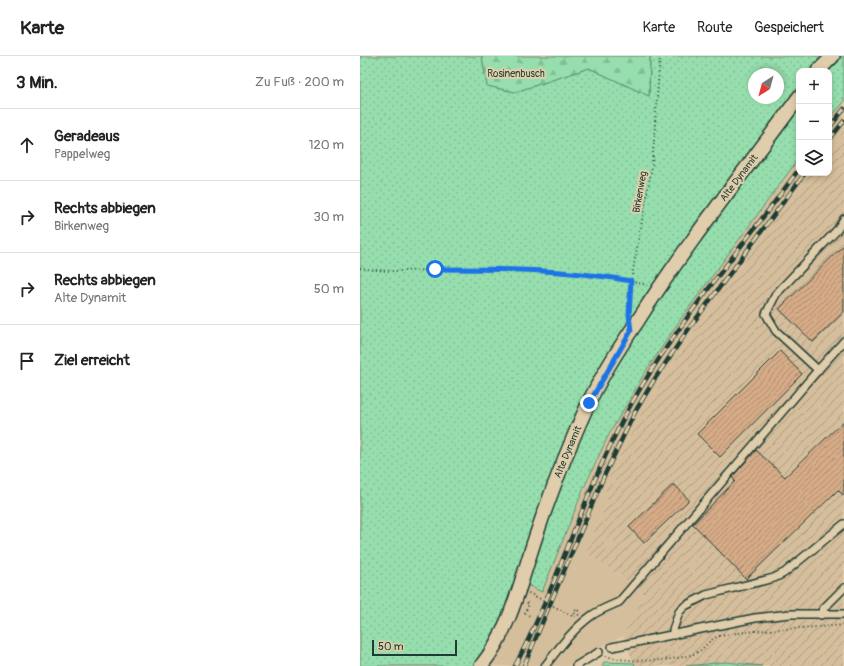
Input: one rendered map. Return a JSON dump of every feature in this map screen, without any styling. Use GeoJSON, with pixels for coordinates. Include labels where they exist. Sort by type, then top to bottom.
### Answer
{"type":"FeatureCollection","features":[{"type":"Feature","properties":{"kind":"street"},"geometry":{"type":"LineString","coordinates":[[821,68],[833,56]]}},
{"type":"Feature","properties":{"kind":"street","name":"Alte Dynamit"},"geometry":{"type":"LineString","coordinates":[[481,666],[495,648],[503,632],[516,598],[543,514],[569,447],[607,370],[658,288],[796,101]]}},
{"type":"Feature","properties":{"kind":"lane"},"geometry":{"type":"LineString","coordinates":[[818,370],[776,331],[766,314],[776,294],[837,230],[844,218]]}},
{"type":"Feature","properties":{"kind":"lane"},"geometry":{"type":"LineString","coordinates":[[545,666],[558,647],[592,615],[619,602],[844,341]]}},
{"type":"Feature","properties":{"kind":"lane"},"geometry":{"type":"LineString","coordinates":[[674,635],[673,630],[679,612],[685,606],[706,595],[774,578],[784,573],[844,524]]}},
{"type":"Feature","properties":{"kind":"lane"},"geometry":{"type":"LineString","coordinates":[[821,615],[823,609],[844,588]]}},
{"type":"Feature","properties":{"kind":"lane"},"geometry":{"type":"LineString","coordinates":[[612,647],[755,618],[790,614],[844,614]]}},
{"type":"Feature","properties":{"kind":"lane"},"geometry":{"type":"LineString","coordinates":[[576,666],[599,652]]}},
{"type":"Feature","properties":{"kind":"path","name":"Birkenweg"},"geometry":{"type":"LineString","coordinates":[[631,331],[629,315],[631,281],[652,166],[660,56]]}},
{"type":"Feature","properties":{"kind":"path"},"geometry":{"type":"LineString","coordinates":[[360,268],[394,272],[496,269],[599,275],[658,288]]}},
{"type":"Feature","properties":{"kind":"path"},"geometry":{"type":"LineString","coordinates":[[525,591],[574,617],[576,613]]}},
{"type":"Feature","properties":{"kind":"path"},"geometry":{"type":"LineString","coordinates":[[579,616],[574,613],[576,609],[581,612]]}},
{"type":"Feature","properties":{"kind":"path"},"geometry":{"type":"LineString","coordinates":[[599,652],[607,657],[654,662],[697,653],[709,641],[719,636],[756,630],[844,625]]}},
{"type":"Feature","properties":{"kind":"shaded area"},"geometry":{"type":"Polygon","coordinates":[[[844,102],[844,131],[832,146],[832,140],[832,116],[844,102]]]}},
{"type":"Feature","properties":{"kind":"shaded area"},"geometry":{"type":"Polygon","coordinates":[[[844,131],[844,666],[762,666],[726,662],[686,666],[635,666],[623,636],[645,594],[585,552],[607,503],[605,485],[641,414],[695,331],[779,214],[809,176],[832,176],[832,146],[844,131]]]}},
{"type":"Feature","properties":{"kind":"shaded area"},"geometry":{"type":"Polygon","coordinates":[[[796,162],[796,176],[809,176],[779,214],[695,331],[641,414],[605,485],[607,503],[585,552],[645,594],[623,636],[590,652],[571,666],[489,666],[504,643],[536,560],[564,538],[607,438],[644,374],[680,320],[796,162]]]}},
{"type":"Feature","properties":{"kind":"green space"},"geometry":{"type":"Polygon","coordinates":[[[360,56],[482,56],[487,86],[515,92],[589,68],[649,96],[650,56],[844,56],[844,102],[832,116],[832,68],[796,68],[796,162],[680,320],[644,374],[607,438],[584,488],[542,592],[527,585],[504,644],[489,666],[360,666],[360,56]]]}},
{"type":"Feature","properties":{"kind":"green space","name":"Rosinenbusch"},"geometry":{"type":"Polygon","coordinates":[[[482,56],[650,56],[649,96],[589,68],[515,92],[487,86],[482,56]]]}},
{"type":"Feature","properties":{"kind":"green space"},"geometry":{"type":"Polygon","coordinates":[[[604,662],[634,663],[635,666],[602,666],[604,662]]]}},
{"type":"Feature","properties":{"kind":"green space"},"geometry":{"type":"Polygon","coordinates":[[[726,662],[762,666],[686,666],[726,662]]]}},
{"type":"Feature","properties":{"kind":"building"},"geometry":{"type":"Polygon","coordinates":[[[844,245],[844,312],[813,342],[779,309],[844,245]]]}},
{"type":"Feature","properties":{"kind":"building"},"geometry":{"type":"Polygon","coordinates":[[[780,351],[802,374],[720,457],[697,434],[780,351]]]}},
{"type":"Feature","properties":{"kind":"building"},"geometry":{"type":"Polygon","coordinates":[[[844,421],[844,496],[838,490],[746,579],[693,524],[735,481],[732,477],[756,450],[785,477],[844,421]]]}},
{"type":"Feature","properties":{"kind":"building"},"geometry":{"type":"Polygon","coordinates":[[[674,484],[689,500],[644,543],[629,527],[674,484]]]}},
{"type":"Feature","properties":{"kind":"railway"},"geometry":{"type":"LineString","coordinates":[[832,124],[844,109]]}},
{"type":"Feature","properties":{"kind":"railway"},"geometry":{"type":"LineString","coordinates":[[832,136],[844,121]]}},
{"type":"Feature","properties":{"kind":"railway"},"geometry":{"type":"LineString","coordinates":[[515,666],[545,602],[598,472],[629,408],[647,377],[688,316],[796,173]]}},
{"type":"Feature","properties":{"kind":"railway"},"geometry":{"type":"LineString","coordinates":[[524,666],[604,476],[635,412],[654,380],[690,327],[803,176]]}},
{"type":"Feature","properties":{"kind":"route"},"geometry":{"type":"LineString","coordinates":[[435,269],[490,269],[599,275],[631,281],[629,315],[631,331],[589,403]]}}]}
